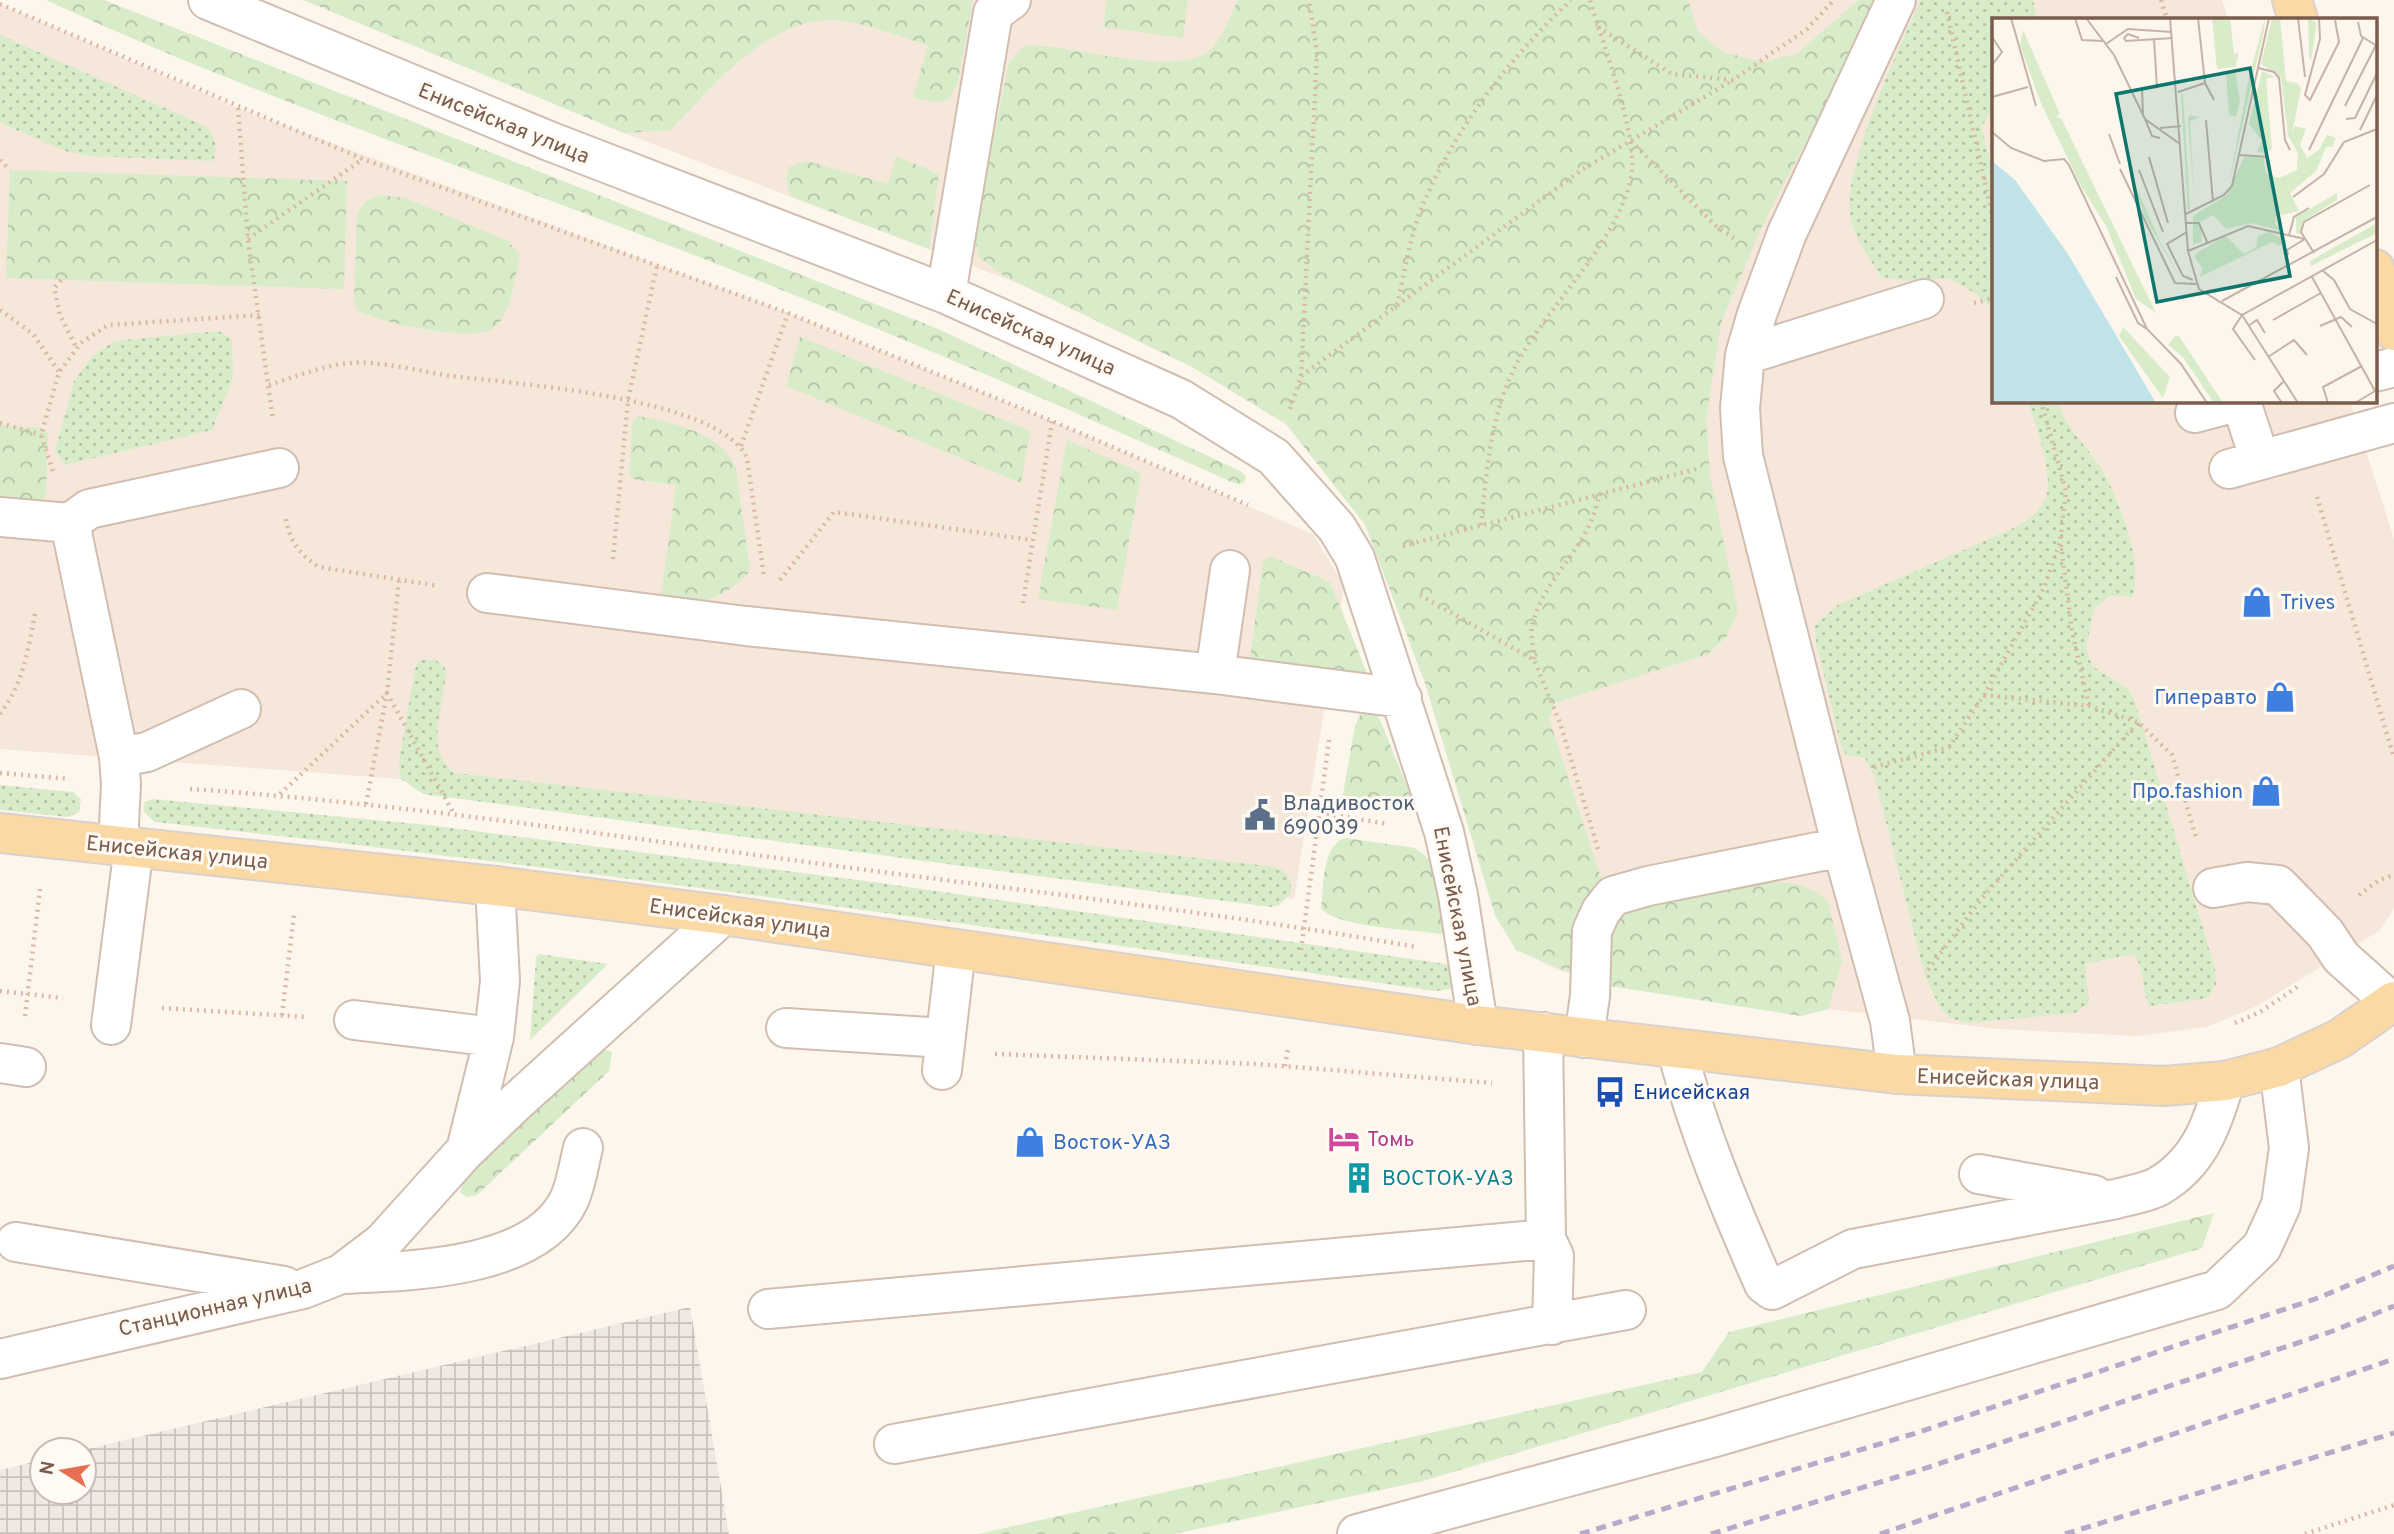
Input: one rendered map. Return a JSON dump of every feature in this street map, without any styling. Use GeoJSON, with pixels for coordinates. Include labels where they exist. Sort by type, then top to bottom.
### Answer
{"type":"FeatureCollection","features":[{"type":"Feature","properties":{"kind":"main road"},"geometry":{"type":"LineString","coordinates":[[2292,0],[2298,18]]}},
{"type":"Feature","properties":{"kind":"main road"},"geometry":{"type":"LineString","coordinates":[[2376,272],[2394,331]]}},
{"type":"Feature","properties":{"kind":"main road","name":"Енисейская улица"},"geometry":{"type":"LineString","coordinates":[[0,833],[495,886],[723,915],[1478,1025],[1897,1074],[2164,1086],[2225,1081],[2278,1067],[2339,1039],[2393,1002]]}},
{"type":"Feature","properties":{"kind":"street","name":"Енисейская улица"},"geometry":{"type":"LineString","coordinates":[[208,0],[549,141],[947,294],[1181,399],[1274,457],[1337,528],[1355,558],[1444,832],[1469,957],[1478,1025]]}},
{"type":"Feature","properties":{"kind":"street"},"geometry":{"type":"LineString","coordinates":[[947,294],[993,13],[1011,0]]}},
{"type":"Feature","properties":{"kind":"street"},"geometry":{"type":"LineString","coordinates":[[1896,0],[1787,233],[1745,355],[1741,408],[1743,456],[1889,1021],[1897,1074]]}},
{"type":"Feature","properties":{"kind":"street"},"geometry":{"type":"LineString","coordinates":[[1745,355],[1924,299]]}},
{"type":"Feature","properties":{"kind":"street"},"geometry":{"type":"LineString","coordinates":[[2376,372],[2394,367]]}},
{"type":"Feature","properties":{"kind":"street"},"geometry":{"type":"LineString","coordinates":[[2195,413],[2233,403],[2259,405],[2244,465],[2302,446],[2394,423]]}},
{"type":"Feature","properties":{"kind":"street"},"geometry":{"type":"LineString","coordinates":[[0,517],[70,523],[89,509],[279,468]]}},
{"type":"Feature","properties":{"kind":"street"},"geometry":{"type":"LineString","coordinates":[[70,523],[120,771],[126,846],[112,1014]]}},
{"type":"Feature","properties":{"kind":"street"},"geometry":{"type":"LineString","coordinates":[[1215,674],[1230,570]]}},
{"type":"Feature","properties":{"kind":"street"},"geometry":{"type":"LineString","coordinates":[[486,593],[609,609],[757,611],[1015,653],[1215,674],[1402,698]]}},
{"type":"Feature","properties":{"kind":"street"},"geometry":{"type":"LineString","coordinates":[[120,771],[147,752],[241,709]]}},
{"type":"Feature","properties":{"kind":"street"},"geometry":{"type":"LineString","coordinates":[[1584,1038],[1590,996],[1592,931],[1601,911],[1613,896],[1648,886],[1842,847]]}},
{"type":"Feature","properties":{"kind":"street"},"geometry":{"type":"LineString","coordinates":[[2213,888],[2247,882],[2278,884],[2325,933],[2341,957],[2393,1002]]}},
{"type":"Feature","properties":{"kind":"street","name":"Станционная улица"},"geometry":{"type":"LineString","coordinates":[[466,1151],[494,1037],[499,981],[495,886]]}},
{"type":"Feature","properties":{"kind":"street","name":"Станционная улица"},"geometry":{"type":"LineString","coordinates":[[0,1359],[303,1289],[341,1274],[383,1242],[466,1151],[585,1037],[723,915]]}},
{"type":"Feature","properties":{"kind":"street"},"geometry":{"type":"LineString","coordinates":[[786,1028],[944,1053],[956,949]]}},
{"type":"Feature","properties":{"kind":"street"},"geometry":{"type":"LineString","coordinates":[[354,1020],[494,1037]]}},
{"type":"Feature","properties":{"kind":"street"},"geometry":{"type":"LineString","coordinates":[[1543,1032],[1546,1239],[1554,1256],[1552,1325]]}},
{"type":"Feature","properties":{"kind":"street"},"geometry":{"type":"LineString","coordinates":[[1677,1050],[1691,1104],[1720,1184],[1764,1284],[1772,1290],[1853,1249],[2116,1199],[2158,1187],[2186,1164],[2208,1134],[2225,1081]]}},
{"type":"Feature","properties":{"kind":"street"},"geometry":{"type":"LineString","coordinates":[[1357,1534],[1712,1438],[2217,1290],[2262,1247],[2281,1205],[2289,1149],[2278,1067]]}},
{"type":"Feature","properties":{"kind":"street"},"geometry":{"type":"LineString","coordinates":[[341,1274],[426,1270],[506,1251],[544,1233],[569,1200],[583,1148]]}},
{"type":"Feature","properties":{"kind":"street"},"geometry":{"type":"LineString","coordinates":[[1979,1174],[2116,1199]]}},
{"type":"Feature","properties":{"kind":"street"},"geometry":{"type":"LineString","coordinates":[[768,1309],[1546,1239]]}},
{"type":"Feature","properties":{"kind":"street"},"geometry":{"type":"LineString","coordinates":[[16,1241],[303,1289]]}},
{"type":"Feature","properties":{"kind":"street"},"geometry":{"type":"LineString","coordinates":[[894,1444],[1626,1310]]}},
{"type":"Feature","properties":{"kind":"street"},"geometry":{"type":"LineString","coordinates":[[0,1336],[47,1346]]}},
{"type":"Feature","properties":{"kind":"path"},"geometry":{"type":"LineString","coordinates":[[1274,457],[1301,376],[1317,53],[1309,0]]}},
{"type":"Feature","properties":{"kind":"path"},"geometry":{"type":"LineString","coordinates":[[1397,306],[1423,204],[1469,116],[1524,44],[1571,0]]}},
{"type":"Feature","properties":{"kind":"path"},"geometry":{"type":"LineString","coordinates":[[1481,526],[1491,435],[1515,367],[1542,322],[1604,239],[1627,195],[1632,169],[1630,140],[1590,0]]}},
{"type":"Feature","properties":{"kind":"path"},"geometry":{"type":"LineString","coordinates":[[1301,376],[1583,169],[1733,80],[1807,29],[1835,0]]}},
{"type":"Feature","properties":{"kind":"path"},"geometry":{"type":"LineString","coordinates":[[1945,0],[1992,214]]}},
{"type":"Feature","properties":{"kind":"path"},"geometry":{"type":"LineString","coordinates":[[2161,0],[2167,18]]}},
{"type":"Feature","properties":{"kind":"path"},"geometry":{"type":"LineString","coordinates":[[0,4],[238,108],[363,159],[788,313],[1052,421],[1251,507]]}},
{"type":"Feature","properties":{"kind":"path"},"geometry":{"type":"LineString","coordinates":[[1598,26],[1672,74],[1733,80]]}},
{"type":"Feature","properties":{"kind":"path"},"geometry":{"type":"LineString","coordinates":[[238,108],[248,240],[289,538],[302,556],[319,567],[486,593]]}},
{"type":"Feature","properties":{"kind":"path"},"geometry":{"type":"LineString","coordinates":[[1630,140],[1718,228],[1777,266]]}},
{"type":"Feature","properties":{"kind":"path"},"geometry":{"type":"LineString","coordinates":[[248,240],[363,159]]}},
{"type":"Feature","properties":{"kind":"path"},"geometry":{"type":"LineString","coordinates":[[0,160],[10,170]]}},
{"type":"Feature","properties":{"kind":"path"},"geometry":{"type":"LineString","coordinates":[[609,609],[628,400],[657,265]]}},
{"type":"Feature","properties":{"kind":"path"},"geometry":{"type":"LineString","coordinates":[[61,280],[54,288],[60,315],[77,349]]}},
{"type":"Feature","properties":{"kind":"path"},"geometry":{"type":"LineString","coordinates":[[0,310],[33,334],[59,372]]}},
{"type":"Feature","properties":{"kind":"path"},"geometry":{"type":"LineString","coordinates":[[741,446],[788,313]]}},
{"type":"Feature","properties":{"kind":"path"},"geometry":{"type":"LineString","coordinates":[[0,423],[41,435],[59,372],[77,349],[108,325],[260,315]]}},
{"type":"Feature","properties":{"kind":"path"},"geometry":{"type":"LineString","coordinates":[[269,385],[353,362],[628,400],[685,415],[717,428],[741,446],[747,457],[757,611]]}},
{"type":"Feature","properties":{"kind":"path"},"geometry":{"type":"LineString","coordinates":[[1866,769],[1949,747],[1984,695],[2044,588],[2060,542],[2066,491],[2041,402]]}},
{"type":"Feature","properties":{"kind":"path"},"geometry":{"type":"LineString","coordinates":[[1015,653],[1052,421]]}},
{"type":"Feature","properties":{"kind":"path"},"geometry":{"type":"LineString","coordinates":[[2302,446],[2394,758]]}},
{"type":"Feature","properties":{"kind":"path"},"geometry":{"type":"LineString","coordinates":[[1395,548],[1681,472]]}},
{"type":"Feature","properties":{"kind":"path"},"geometry":{"type":"LineString","coordinates":[[1599,495],[1596,516],[1545,595],[1532,627],[1534,660],[1560,723],[1613,896]]}},
{"type":"Feature","properties":{"kind":"path"},"geometry":{"type":"LineString","coordinates":[[757,611],[834,512],[1032,540]]}},
{"type":"Feature","properties":{"kind":"path"},"geometry":{"type":"LineString","coordinates":[[2060,542],[2072,631],[2089,706]]}},
{"type":"Feature","properties":{"kind":"path"},"geometry":{"type":"LineString","coordinates":[[1355,558],[1534,660]]}},
{"type":"Feature","properties":{"kind":"path"},"geometry":{"type":"LineString","coordinates":[[366,805],[387,693],[399,580]]}},
{"type":"Feature","properties":{"kind":"path"},"geometry":{"type":"LineString","coordinates":[[0,714],[16,692],[22,676],[36,611]]}},
{"type":"Feature","properties":{"kind":"path"},"geometry":{"type":"LineString","coordinates":[[1303,930],[1336,691]]}},
{"type":"Feature","properties":{"kind":"path"},"geometry":{"type":"LineString","coordinates":[[279,794],[387,693]]}},
{"type":"Feature","properties":{"kind":"path"},"geometry":{"type":"LineString","coordinates":[[387,693],[454,815]]}},
{"type":"Feature","properties":{"kind":"path"},"geometry":{"type":"LineString","coordinates":[[1984,695],[2089,706],[2138,722],[2172,755],[2197,843]]}},
{"type":"Feature","properties":{"kind":"path"},"geometry":{"type":"LineString","coordinates":[[1889,1021],[1982,898],[2138,722]]}},
{"type":"Feature","properties":{"kind":"path"},"geometry":{"type":"LineString","coordinates":[[0,773],[120,771],[1303,930],[1469,957]]}},
{"type":"Feature","properties":{"kind":"path"},"geometry":{"type":"LineString","coordinates":[[1320,813],[1444,832]]}},
{"type":"Feature","properties":{"kind":"path"},"geometry":{"type":"LineString","coordinates":[[2225,1028],[2260,1012],[2302,984],[2316,962],[2325,933],[2345,906],[2379,880],[2394,875]]}},
{"type":"Feature","properties":{"kind":"path"},"geometry":{"type":"LineString","coordinates":[[15,1065],[39,898]]}},
{"type":"Feature","properties":{"kind":"path"},"geometry":{"type":"LineString","coordinates":[[0,991],[27,994],[112,1014],[282,1015],[293,925]]}},
{"type":"Feature","properties":{"kind":"path"},"geometry":{"type":"LineString","coordinates":[[944,1053],[1257,1064]]}},
{"type":"Feature","properties":{"kind":"path"},"geometry":{"type":"LineString","coordinates":[[2305,1534],[2394,1505]]}},
{"type":"Feature","properties":{"kind":"shaded area"},"geometry":{"type":"Polygon","coordinates":[[[303,0],[2222,0],[2228,18],[1992,18],[1992,402],[2350,402],[2394,539],[2394,909],[2379,931],[2257,1006],[2207,1027],[2137,1036],[1998,1029],[1828,1009],[1801,1016],[1560,971],[1516,950],[1495,915],[1425,683],[1365,525],[1286,424],[1192,367],[1022,285],[624,133],[303,0]]]}},
{"type":"Feature","properties":{"kind":"shaded area"},"geometry":{"type":"Polygon","coordinates":[[[0,4],[238,108],[788,313],[1052,421],[1313,534],[1344,585],[1294,899],[426,781],[0,749],[0,4]]]}},
{"type":"Feature","properties":{"kind":"shaded area"},"geometry":{"type":"Polygon","coordinates":[[[690,1307],[729,1534],[0,1534],[0,1470],[28,1463],[28,1506],[98,1506],[98,1446],[690,1307]]]}},
{"type":"Feature","properties":{"kind":"green space"},"geometry":{"type":"Polygon","coordinates":[[[46,0],[104,0],[936,328],[1240,471],[1246,477],[1244,483],[1236,484],[796,295],[269,94],[46,0]]]}},
{"type":"Feature","properties":{"kind":"green space"},"geometry":{"type":"Polygon","coordinates":[[[304,0],[973,0],[957,85],[948,100],[933,102],[913,97],[928,45],[845,21],[810,22],[764,42],[743,58],[704,94],[671,130],[624,133],[304,0]]]}},
{"type":"Feature","properties":{"kind":"green space"},"geometry":{"type":"Polygon","coordinates":[[[1107,0],[1188,0],[1183,38],[1103,27],[1107,0]]]}},
{"type":"Feature","properties":{"kind":"green space"},"geometry":{"type":"Polygon","coordinates":[[[1238,0],[1688,0],[1698,32],[1723,52],[1763,62],[1797,54],[1858,0],[1873,0],[1873,9],[1857,51],[1824,107],[1763,224],[1721,323],[1706,420],[1710,476],[1738,611],[1727,636],[1708,654],[1555,703],[1549,719],[1602,881],[1638,907],[1739,886],[1779,882],[1804,886],[1828,901],[1842,961],[1828,1009],[1801,1016],[1597,984],[1516,950],[1495,915],[1425,683],[1365,524],[1286,424],[1192,367],[1004,276],[979,257],[974,235],[1009,62],[1025,45],[1146,61],[1191,59],[1213,48],[1238,0]]]}},
{"type":"Feature","properties":{"kind":"green space"},"geometry":{"type":"Polygon","coordinates":[[[1921,0],[2033,0],[2037,18],[1992,18],[1992,112],[1981,127],[1992,168],[1992,308],[1975,293],[1948,278],[1909,281],[1881,277],[1858,239],[1851,222],[1851,192],[1864,136],[1921,0]]]}},
{"type":"Feature","properties":{"kind":"green space"},"geometry":{"type":"Polygon","coordinates":[[[0,35],[205,126],[215,142],[213,161],[93,156],[68,152],[0,123],[0,35]]]}},
{"type":"Feature","properties":{"kind":"green space"},"geometry":{"type":"Polygon","coordinates":[[[896,156],[939,174],[929,249],[790,196],[786,178],[789,167],[806,161],[888,184],[896,156]]]}},
{"type":"Feature","properties":{"kind":"green space"},"geometry":{"type":"Polygon","coordinates":[[[10,170],[347,181],[344,289],[6,278],[10,170]]]}},
{"type":"Feature","properties":{"kind":"green space"},"geometry":{"type":"Polygon","coordinates":[[[378,195],[405,198],[508,241],[520,255],[508,305],[499,323],[482,332],[446,332],[403,325],[357,310],[354,302],[357,214],[364,203],[378,195]]]}},
{"type":"Feature","properties":{"kind":"green space"},"geometry":{"type":"Polygon","coordinates":[[[219,331],[232,340],[233,378],[212,430],[65,465],[55,451],[74,381],[93,355],[115,341],[219,331]]]}},
{"type":"Feature","properties":{"kind":"green space"},"geometry":{"type":"Polygon","coordinates":[[[800,337],[1030,431],[1021,483],[786,386],[800,337]]]}},
{"type":"Feature","properties":{"kind":"green space"},"geometry":{"type":"Polygon","coordinates":[[[2028,402],[2057,402],[2071,429],[2104,473],[2123,517],[2135,568],[2132,597],[2110,595],[2094,609],[2086,648],[2092,666],[2128,689],[2135,701],[2215,969],[2216,985],[2207,998],[2150,1006],[2140,966],[2133,954],[2085,964],[2089,1003],[2075,1013],[1967,1023],[1950,1018],[1939,1006],[1924,973],[1875,778],[1865,758],[1846,755],[1840,742],[1816,642],[1815,626],[1838,605],[2016,527],[2029,518],[2046,497],[2048,476],[2043,449],[2028,402]]]}},
{"type":"Feature","properties":{"kind":"green space"},"geometry":{"type":"Polygon","coordinates":[[[639,416],[681,426],[708,437],[729,455],[736,468],[750,571],[715,598],[692,602],[661,598],[676,485],[632,479],[629,471],[633,421],[639,416]]]}},
{"type":"Feature","properties":{"kind":"green space"},"geometry":{"type":"Polygon","coordinates":[[[0,425],[40,428],[48,433],[46,496],[39,501],[0,498],[0,425]]]}},
{"type":"Feature","properties":{"kind":"green space"},"geometry":{"type":"Polygon","coordinates":[[[1067,440],[1141,473],[1117,610],[1038,599],[1067,440]]]}},
{"type":"Feature","properties":{"kind":"green space"},"geometry":{"type":"Polygon","coordinates":[[[1270,556],[1330,582],[1369,678],[1249,667],[1263,561],[1270,556]]]}},
{"type":"Feature","properties":{"kind":"green space"},"geometry":{"type":"Polygon","coordinates":[[[420,660],[436,660],[445,668],[437,738],[439,751],[455,773],[1276,867],[1288,877],[1291,893],[1279,905],[1270,907],[423,794],[400,778],[399,761],[415,669],[420,660]]]}},
{"type":"Feature","properties":{"kind":"green space"},"geometry":{"type":"Polygon","coordinates":[[[1369,712],[1377,714],[1381,722],[1413,801],[1410,807],[1349,800],[1343,794],[1355,726],[1360,715],[1369,712]]]}},
{"type":"Feature","properties":{"kind":"green space"},"geometry":{"type":"Polygon","coordinates":[[[0,785],[73,792],[81,799],[79,812],[68,817],[0,810],[0,785]]]}},
{"type":"Feature","properties":{"kind":"green space"},"geometry":{"type":"Polygon","coordinates":[[[152,799],[428,825],[880,883],[1440,963],[1450,965],[1457,978],[1453,989],[1435,991],[636,880],[155,822],[143,811],[145,802],[152,799]]]}},
{"type":"Feature","properties":{"kind":"green space"},"geometry":{"type":"Polygon","coordinates":[[[1346,838],[1415,848],[1429,859],[1450,920],[1447,932],[1440,934],[1360,924],[1321,909],[1328,857],[1338,842],[1346,838]]]}},
{"type":"Feature","properties":{"kind":"green space"},"geometry":{"type":"Polygon","coordinates":[[[539,954],[608,964],[530,1040],[536,957],[539,954]]]}},
{"type":"Feature","properties":{"kind":"green space"},"geometry":{"type":"Polygon","coordinates":[[[601,1048],[612,1052],[609,1071],[477,1195],[467,1197],[460,1192],[465,1177],[592,1051],[601,1048]]]}},
{"type":"Feature","properties":{"kind":"green space"},"geometry":{"type":"Polygon","coordinates":[[[2214,1213],[2202,1248],[1423,1481],[1174,1534],[978,1534],[1702,1372],[1729,1332],[2214,1213]]]}},
{"type":"Feature","properties":{"kind":"railway"},"geometry":{"type":"LineString","coordinates":[[1580,1534],[1913,1434],[2318,1298],[2394,1266]]}},
{"type":"Feature","properties":{"kind":"railway"},"geometry":{"type":"LineString","coordinates":[[1711,1534],[1923,1469],[2333,1331],[2394,1306]]}},
{"type":"Feature","properties":{"kind":"railway"},"geometry":{"type":"LineString","coordinates":[[1880,1534],[2394,1359]]}},
{"type":"Feature","properties":{"kind":"railway"},"geometry":{"type":"LineString","coordinates":[[2065,1534],[2394,1433]]}},
{"type":"Feature","properties":{"kind":"place","name":"Trives"},"geometry":{"type":"Point","coordinates":[2257,602]}},
{"type":"Feature","properties":{"kind":"place","name":"Гиперавто"},"geometry":{"type":"Point","coordinates":[2280,697]}},
{"type":"Feature","properties":{"kind":"place","name":"Про.fashion"},"geometry":{"type":"Point","coordinates":[2266,791]}},
{"type":"Feature","properties":{"kind":"place","name":"Владивосток 690039"},"geometry":{"type":"Point","coordinates":[1260,815]}},
{"type":"Feature","properties":{"kind":"place","name":"Енисейская"},"geometry":{"type":"Point","coordinates":[1610,1092]}},
{"type":"Feature","properties":{"kind":"place","name":"Томь"},"geometry":{"type":"Point","coordinates":[1344,1139]}},
{"type":"Feature","properties":{"kind":"place","name":"Восток-УАЗ"},"geometry":{"type":"Point","coordinates":[1030,1142]}},
{"type":"Feature","properties":{"kind":"place","name":"ВОСТОК-УАЗ"},"geometry":{"type":"Point","coordinates":[1359,1178]}}]}
